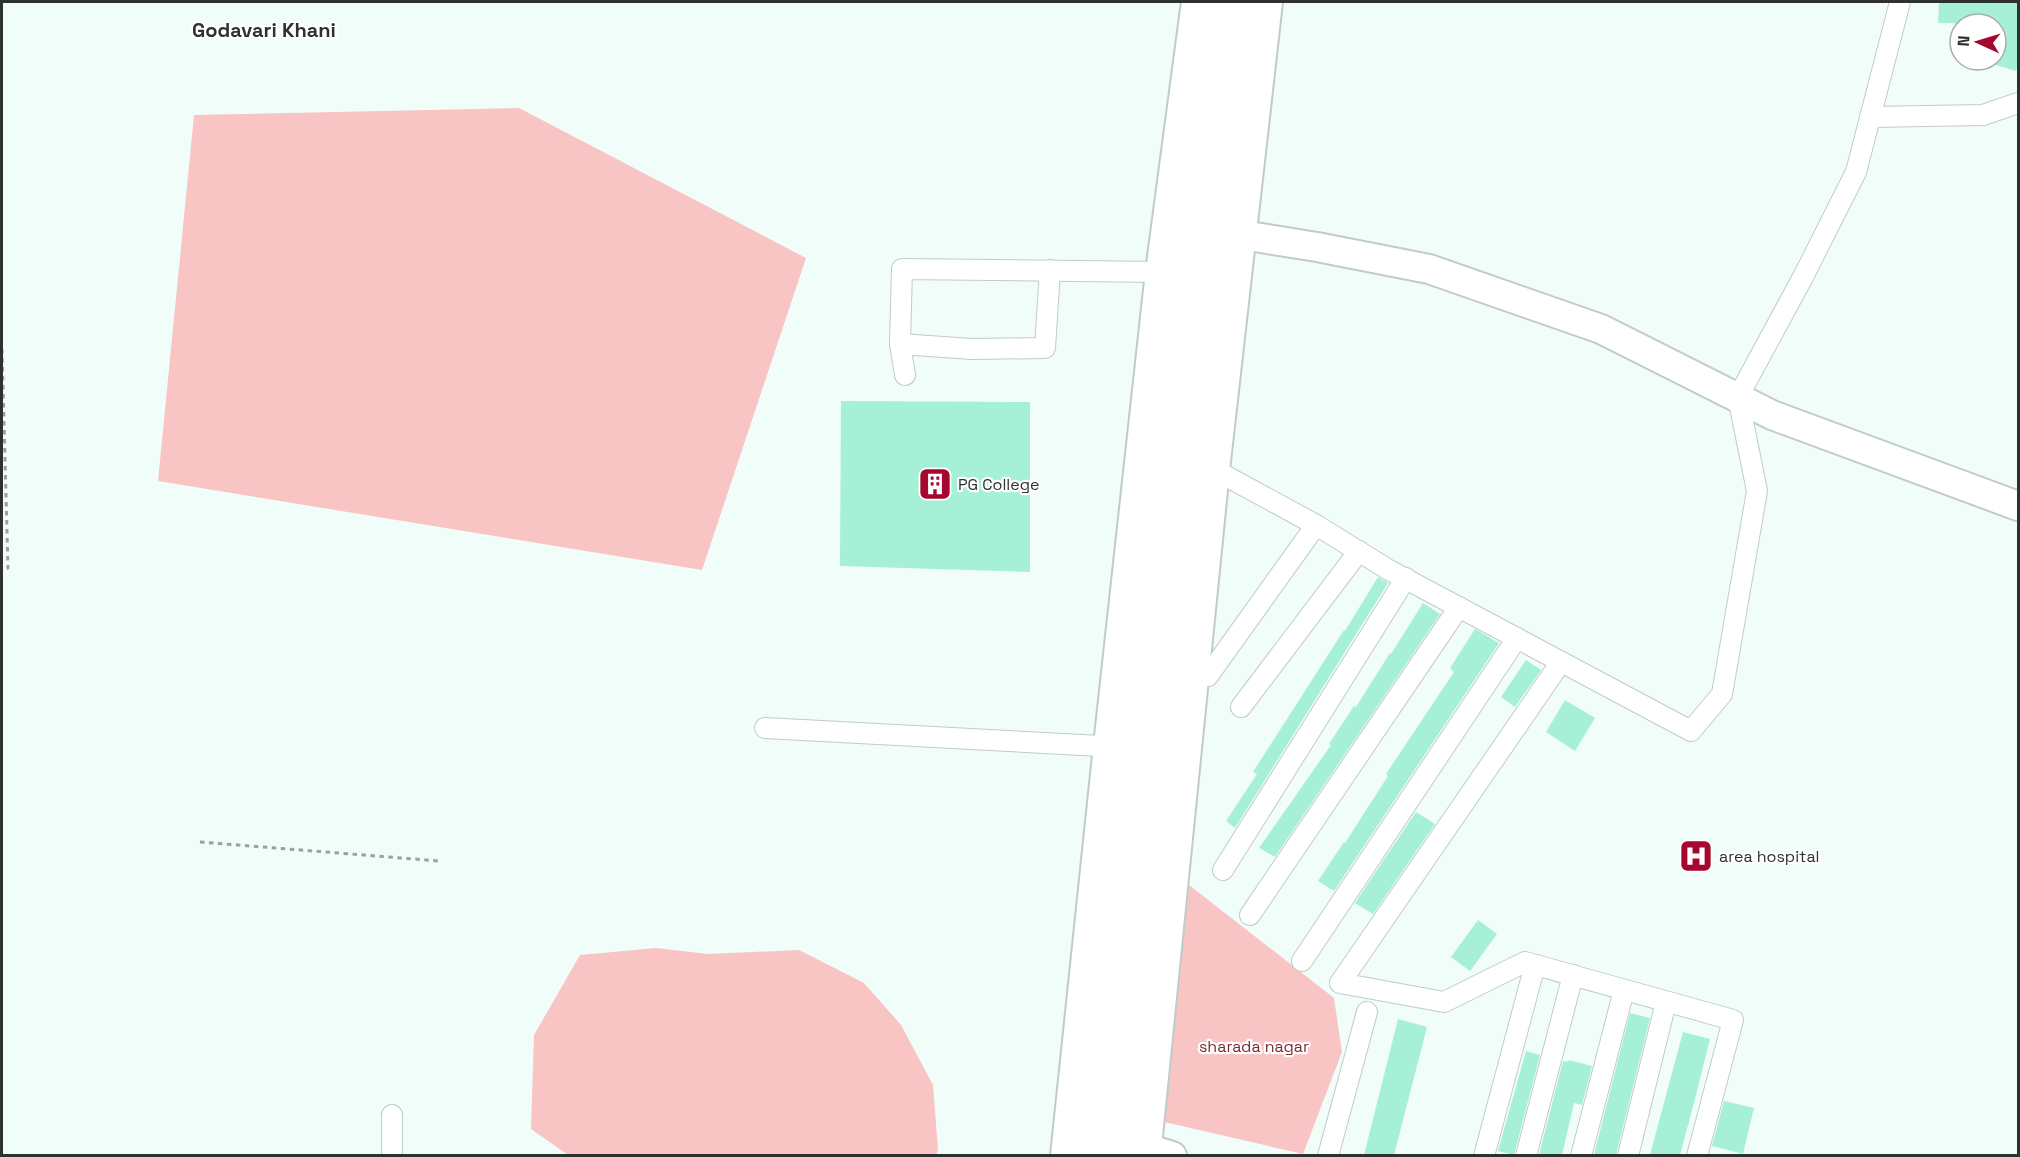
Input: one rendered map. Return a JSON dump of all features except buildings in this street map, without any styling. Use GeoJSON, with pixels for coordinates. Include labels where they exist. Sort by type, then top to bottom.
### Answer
{"type":"FeatureCollection","features":[{"type":"Feature","properties":{"kind":"highway"},"geometry":{"type":"LineString","coordinates":[[1146,1154],[1173,622],[1211,155],[1213,2]]}},
{"type":"Feature","properties":{"kind":"highway"},"geometry":{"type":"LineString","coordinates":[[1211,155],[1240,2]]}},
{"type":"Feature","properties":{"kind":"highway"},"geometry":{"type":"LineString","coordinates":[[1093,1155],[1121,747],[1207,195]]}},
{"type":"Feature","properties":{"kind":"street"},"geometry":{"type":"LineString","coordinates":[[1065,1155],[1121,747],[1160,272],[1207,195],[1211,155],[1196,2]]}},
{"type":"Feature","properties":{"kind":"street"},"geometry":{"type":"LineString","coordinates":[[1211,155],[1268,2]]}},
{"type":"Feature","properties":{"kind":"street"},"geometry":{"type":"LineString","coordinates":[[1215,470],[1316,525],[1406,578],[1691,731],[1722,694],[1757,491],[1738,398],[1856,172],[1900,2]]}},
{"type":"Feature","properties":{"kind":"street"},"geometry":{"type":"LineString","coordinates":[[1870,117],[1983,115],[2019,103]]}},
{"type":"Feature","properties":{"kind":"street"},"geometry":{"type":"LineString","coordinates":[[1207,195],[1242,235],[1429,269],[1601,329],[1772,415],[2019,506]]}},
{"type":"Feature","properties":{"kind":"street"},"geometry":{"type":"LineString","coordinates":[[1146,1154],[1215,470],[1242,235]]}},
{"type":"Feature","properties":{"kind":"street"},"geometry":{"type":"LineString","coordinates":[[904,375],[900,344],[902,269],[1160,272]]}},
{"type":"Feature","properties":{"kind":"street"},"geometry":{"type":"LineString","coordinates":[[900,344],[972,349],[1046,348],[1050,270]]}},
{"type":"Feature","properties":{"kind":"street"},"geometry":{"type":"LineString","coordinates":[[1196,676],[1208,676],[1316,525]]}},
{"type":"Feature","properties":{"kind":"street"},"geometry":{"type":"LineString","coordinates":[[1241,707],[1359,551]]}},
{"type":"Feature","properties":{"kind":"street"},"geometry":{"type":"LineString","coordinates":[[1223,870],[1406,578]]}},
{"type":"Feature","properties":{"kind":"street"},"geometry":{"type":"LineString","coordinates":[[1250,915],[1459,607]]}},
{"type":"Feature","properties":{"kind":"street"},"geometry":{"type":"LineString","coordinates":[[1302,961],[1517,638]]}},
{"type":"Feature","properties":{"kind":"street"},"geometry":{"type":"LineString","coordinates":[[1561,662],[1340,983],[1444,1002],[1525,962],[1733,1020],[1697,1155]]}},
{"type":"Feature","properties":{"kind":"street"},"geometry":{"type":"LineString","coordinates":[[765,728],[1121,747]]}},
{"type":"Feature","properties":{"kind":"street"},"geometry":{"type":"LineString","coordinates":[[1484,1155],[1535,965]]}},
{"type":"Feature","properties":{"kind":"street"},"geometry":{"type":"LineString","coordinates":[[1526,1155],[1573,975]]}},
{"type":"Feature","properties":{"kind":"street"},"geometry":{"type":"LineString","coordinates":[[1581,1155],[1624,990]]}},
{"type":"Feature","properties":{"kind":"street"},"geometry":{"type":"LineString","coordinates":[[1628,1155],[1666,1002]]}},
{"type":"Feature","properties":{"kind":"street"},"geometry":{"type":"LineString","coordinates":[[1328,1155],[1367,1012]]}},
{"type":"Feature","properties":{"kind":"street"},"geometry":{"type":"LineString","coordinates":[[392,1115],[392,1155]]}},
{"type":"Feature","properties":{"kind":"path"},"geometry":{"type":"LineString","coordinates":[[2,349],[8,568],[2,572]]}},
{"type":"Feature","properties":{"kind":"path"},"geometry":{"type":"LineString","coordinates":[[200,842],[439,861]]}},
{"type":"Feature","properties":{"kind":"green space"},"geometry":{"type":"Polygon","coordinates":[[[519,108],[806,258],[702,570],[158,481],[194,115],[519,108]]]}},
{"type":"Feature","properties":{"kind":"green space","name":"sharada nagar"},"geometry":{"type":"Polygon","coordinates":[[[1189,885],[1334,998],[1342,1052],[1303,1154],[1160,1121],[1189,885]]]}},
{"type":"Feature","properties":{"kind":"green space"},"geometry":{"type":"Polygon","coordinates":[[[656,948],[708,954],[799,950],[864,983],[901,1025],[933,1085],[938,1150],[936,1155],[568,1155],[531,1129],[534,1035],[580,955],[656,948]]]}},
{"type":"Feature","properties":{"kind":"place","name":"PG College"},"geometry":{"type":"Point","coordinates":[935,484]}},
{"type":"Feature","properties":{"kind":"place","name":"area hospital"},"geometry":{"type":"Point","coordinates":[1696,856]}},
{"type":"Feature","properties":{"kind":"district","name":"Godavari Khani"},"geometry":{"type":"Point","coordinates":[264,30]}}]}
